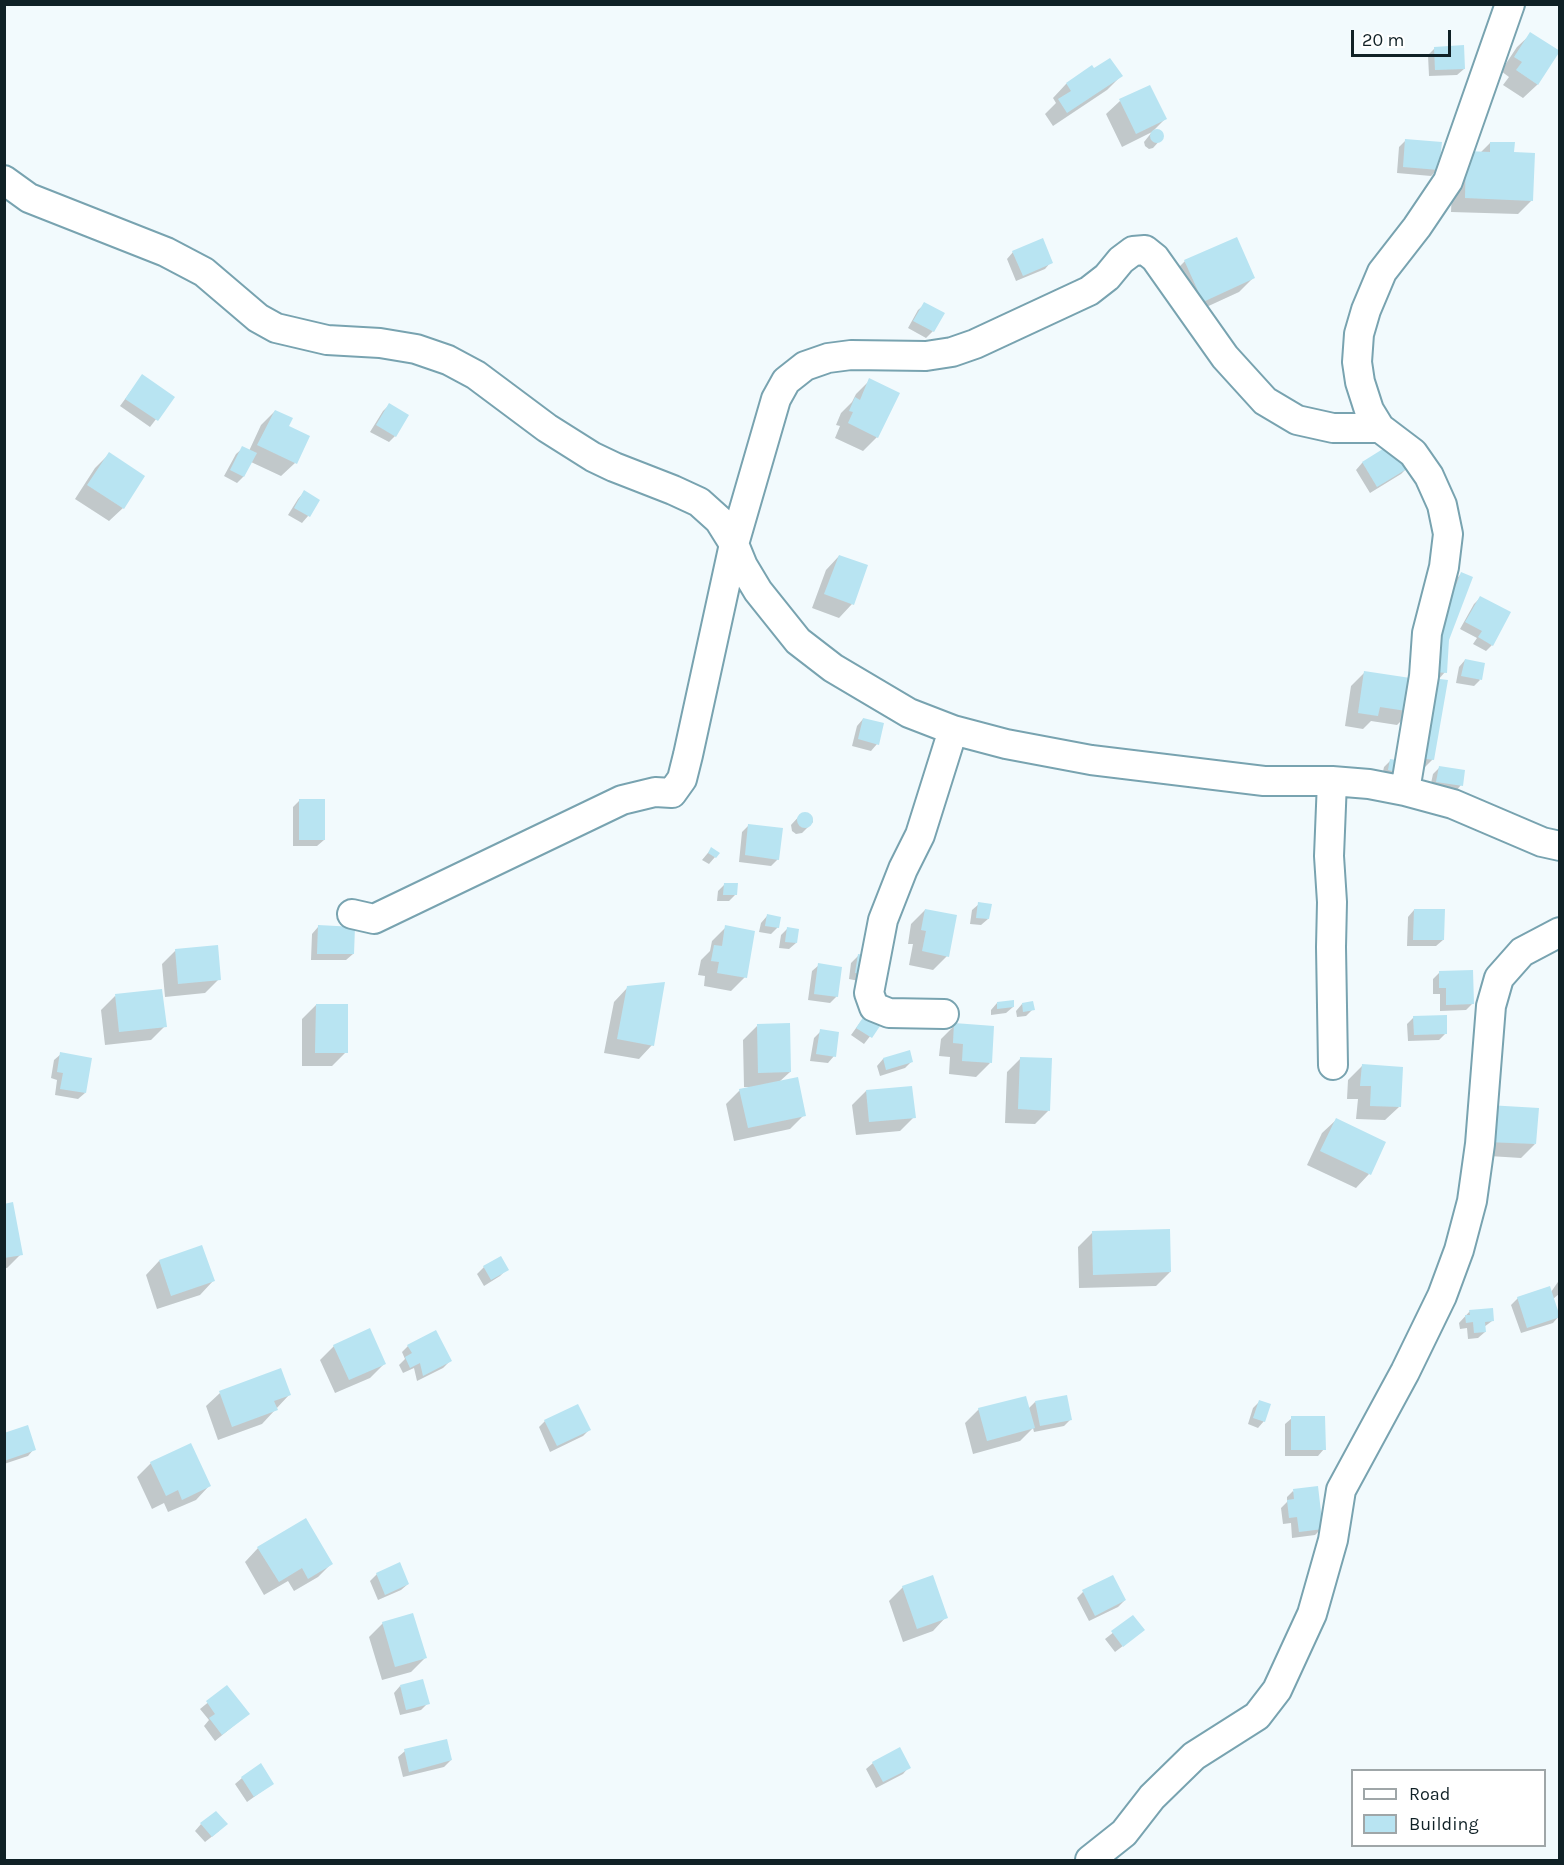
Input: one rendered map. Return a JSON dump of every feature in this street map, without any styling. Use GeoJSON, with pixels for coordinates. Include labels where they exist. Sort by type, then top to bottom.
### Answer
{"type":"FeatureCollection","features":[{"type":"Feature","properties":{"kind":"street"},"geometry":{"type":"LineString","coordinates":[[1405,792],[1424,676],[1427,633],[1444,567],[1448,534],[1442,505],[1429,476],[1413,453],[1380,428],[1369,410],[1360,382],[1357,362],[1359,334],[1382,272],[1417,227],[1448,181],[1510,4]]}},
{"type":"Feature","properties":{"kind":"street"},"geometry":{"type":"LineString","coordinates":[[4,180],[29,198],[166,252],[204,272],[258,318],[276,328],[327,340],[407,347],[447,360],[476,375],[547,428],[593,457],[699,502],[718,520],[734,544],[758,591],[798,641],[833,668],[909,712],[953,730],[1006,744],[1091,760],[1264,781],[1369,784],[1453,804],[1542,842],[1560,846]]}},
{"type":"Feature","properties":{"kind":"street"},"geometry":{"type":"LineString","coordinates":[[352,914],[374,919],[622,800],[655,792],[672,793],[682,779],[734,544],[776,399],[786,381],[805,366],[828,358],[851,355],[926,356],[952,352],[975,344],[1089,291],[1133,251],[1145,250],[1155,258],[1225,357],[1265,401],[1297,420],[1333,428],[1380,428]]}},
{"type":"Feature","properties":{"kind":"street"},"geometry":{"type":"LineString","coordinates":[[944,1014],[889,1013],[874,1007],[870,993],[882,920],[920,835],[953,730]]}},
{"type":"Feature","properties":{"kind":"street"},"geometry":{"type":"LineString","coordinates":[[1332,782],[1329,856],[1332,902],[1330,946],[1333,1065]]}},
{"type":"Feature","properties":{"kind":"street"},"geometry":{"type":"LineString","coordinates":[[1090,1860],[1124,1833],[1152,1797],[1194,1756],[1257,1716],[1277,1690],[1312,1614],[1333,1540],[1341,1490],[1410,1363],[1442,1296],[1459,1250],[1472,1201],[1480,1144],[1491,1006],[1499,978],[1522,952],[1560,932]]}},
{"type":"Feature","properties":{"kind":"building"},"geometry":{"type":"Polygon","coordinates":[[[1530,32],[1560,51],[1538,85],[1516,70],[1522,62],[1514,57],[1530,32]]]}},
{"type":"Feature","properties":{"kind":"building"},"geometry":{"type":"Polygon","coordinates":[[[1464,45],[1465,69],[1435,70],[1434,47],[1464,45]]]}},
{"type":"Feature","properties":{"kind":"building"},"geometry":{"type":"Polygon","coordinates":[[[1110,58],[1123,76],[1067,113],[1058,99],[1071,91],[1066,83],[1092,65],[1094,68],[1110,58]]]}},
{"type":"Feature","properties":{"kind":"building"},"geometry":{"type":"Polygon","coordinates":[[[1150,85],[1167,119],[1136,134],[1119,99],[1150,85]]]}},
{"type":"Feature","properties":{"kind":"building"},"geometry":{"type":"Polygon","coordinates":[[[1157,129],[1162,131],[1164,136],[1162,141],[1157,143],[1152,141],[1150,136],[1152,131],[1157,129]]]}},
{"type":"Feature","properties":{"kind":"building"},"geometry":{"type":"Polygon","coordinates":[[[1405,139],[1442,142],[1439,170],[1403,167],[1405,139]]]}},
{"type":"Feature","properties":{"kind":"building"},"geometry":{"type":"Polygon","coordinates":[[[1490,142],[1515,142],[1514,152],[1535,153],[1533,201],[1465,198],[1466,151],[1490,152],[1490,142]]]}},
{"type":"Feature","properties":{"kind":"building"},"geometry":{"type":"Polygon","coordinates":[[[1237,237],[1255,278],[1203,302],[1184,260],[1237,237]]]}},
{"type":"Feature","properties":{"kind":"building"},"geometry":{"type":"Polygon","coordinates":[[[1043,238],[1053,263],[1023,276],[1012,251],[1043,238]]]}},
{"type":"Feature","properties":{"kind":"building"},"geometry":{"type":"Polygon","coordinates":[[[924,302],[945,313],[934,332],[913,321],[924,302]]]}},
{"type":"Feature","properties":{"kind":"building"},"geometry":{"type":"Polygon","coordinates":[[[142,374],[175,397],[158,421],[125,399],[142,374]]]}},
{"type":"Feature","properties":{"kind":"building"},"geometry":{"type":"Polygon","coordinates":[[[869,378],[900,393],[878,438],[848,423],[853,412],[849,411],[855,397],[860,400],[869,378]]]}},
{"type":"Feature","properties":{"kind":"building"},"geometry":{"type":"Polygon","coordinates":[[[389,403],[409,415],[396,437],[376,425],[389,403]]]}},
{"type":"Feature","properties":{"kind":"building"},"geometry":{"type":"Polygon","coordinates":[[[275,410],[293,418],[289,426],[310,436],[297,464],[257,445],[275,410]]]}},
{"type":"Feature","properties":{"kind":"building"},"geometry":{"type":"Polygon","coordinates":[[[1394,442],[1410,467],[1377,487],[1362,462],[1394,442]]]}},
{"type":"Feature","properties":{"kind":"building"},"geometry":{"type":"Polygon","coordinates":[[[242,446],[257,453],[244,477],[230,470],[242,446]]]}},
{"type":"Feature","properties":{"kind":"building"},"geometry":{"type":"Polygon","coordinates":[[[109,452],[145,476],[124,509],[87,485],[109,452]]]}},
{"type":"Feature","properties":{"kind":"building"},"geometry":{"type":"Polygon","coordinates":[[[304,490],[320,500],[310,517],[294,508],[304,490]]]}},
{"type":"Feature","properties":{"kind":"building"},"geometry":{"type":"Polygon","coordinates":[[[839,555],[868,565],[854,605],[824,594],[839,555]]]}},
{"type":"Feature","properties":{"kind":"building"},"geometry":{"type":"Polygon","coordinates":[[[1461,572],[1473,577],[1449,640],[1447,673],[1434,672],[1436,637],[1461,572]]]}},
{"type":"Feature","properties":{"kind":"building"},"geometry":{"type":"Polygon","coordinates":[[[1480,596],[1511,612],[1493,646],[1478,637],[1482,631],[1465,622],[1480,596]]]}},
{"type":"Feature","properties":{"kind":"building"},"geometry":{"type":"Polygon","coordinates":[[[1465,659],[1485,663],[1482,680],[1461,676],[1465,659]]]}},
{"type":"Feature","properties":{"kind":"building"},"geometry":{"type":"Polygon","coordinates":[[[1364,671],[1417,679],[1413,712],[1380,707],[1378,716],[1358,713],[1364,671]]]}},
{"type":"Feature","properties":{"kind":"building"},"geometry":{"type":"Polygon","coordinates":[[[1432,678],[1448,680],[1434,760],[1419,758],[1432,678]]]}},
{"type":"Feature","properties":{"kind":"building"},"geometry":{"type":"Polygon","coordinates":[[[863,718],[884,723],[879,745],[858,739],[863,718]]]}},
{"type":"Feature","properties":{"kind":"building"},"geometry":{"type":"Polygon","coordinates":[[[1390,759],[1403,761],[1401,773],[1388,770],[1390,759]]]}},
{"type":"Feature","properties":{"kind":"building"},"geometry":{"type":"Polygon","coordinates":[[[1439,766],[1465,770],[1463,786],[1436,782],[1439,766]]]}},
{"type":"Feature","properties":{"kind":"building"},"geometry":{"type":"Polygon","coordinates":[[[299,799],[325,799],[325,840],[299,840],[299,799]]]}},
{"type":"Feature","properties":{"kind":"building"},"geometry":{"type":"Polygon","coordinates":[[[802,812],[808,812],[813,820],[811,826],[802,828],[797,823],[797,817],[802,812]]]}},
{"type":"Feature","properties":{"kind":"building"},"geometry":{"type":"Polygon","coordinates":[[[748,824],[783,828],[779,860],[745,855],[748,824]]]}},
{"type":"Feature","properties":{"kind":"building"},"geometry":{"type":"Polygon","coordinates":[[[711,847],[720,853],[716,858],[708,853],[711,847]]]}},
{"type":"Feature","properties":{"kind":"building"},"geometry":{"type":"Polygon","coordinates":[[[724,883],[738,883],[737,895],[723,895],[724,883]]]}},
{"type":"Feature","properties":{"kind":"building"},"geometry":{"type":"Polygon","coordinates":[[[978,902],[992,904],[989,919],[976,918],[978,902]]]}},
{"type":"Feature","properties":{"kind":"building"},"geometry":{"type":"Polygon","coordinates":[[[925,909],[957,915],[949,957],[922,951],[926,931],[921,930],[925,909]]]}},
{"type":"Feature","properties":{"kind":"building"},"geometry":{"type":"Polygon","coordinates":[[[1414,909],[1445,909],[1444,940],[1413,940],[1414,909]]]}},
{"type":"Feature","properties":{"kind":"building"},"geometry":{"type":"Polygon","coordinates":[[[767,914],[781,917],[779,928],[765,926],[767,914]]]}},
{"type":"Feature","properties":{"kind":"building"},"geometry":{"type":"Polygon","coordinates":[[[318,925],[355,927],[354,954],[317,954],[318,925]]]}},
{"type":"Feature","properties":{"kind":"building"},"geometry":{"type":"Polygon","coordinates":[[[725,925],[755,931],[747,978],[717,973],[719,962],[711,961],[714,945],[722,946],[725,925]]]}},
{"type":"Feature","properties":{"kind":"building"},"geometry":{"type":"Polygon","coordinates":[[[787,927],[799,929],[797,943],[785,942],[787,927]]]}},
{"type":"Feature","properties":{"kind":"building"},"geometry":{"type":"Polygon","coordinates":[[[218,945],[221,980],[178,984],[175,949],[218,945]]]}},
{"type":"Feature","properties":{"kind":"building"},"geometry":{"type":"Polygon","coordinates":[[[858,954],[870,956],[867,975],[855,973],[858,954]]]}},
{"type":"Feature","properties":{"kind":"building"},"geometry":{"type":"Polygon","coordinates":[[[818,963],[842,967],[838,997],[814,994],[818,963]]]}},
{"type":"Feature","properties":{"kind":"building"},"geometry":{"type":"Polygon","coordinates":[[[1473,970],[1474,1004],[1446,1005],[1446,988],[1439,988],[1439,971],[1473,970]]]}},
{"type":"Feature","properties":{"kind":"building"},"geometry":{"type":"Polygon","coordinates":[[[665,982],[654,1046],[617,1039],[627,986],[665,982]]]}},
{"type":"Feature","properties":{"kind":"building"},"geometry":{"type":"Polygon","coordinates":[[[162,989],[167,1027],[119,1032],[115,994],[162,989]]]}},
{"type":"Feature","properties":{"kind":"building"},"geometry":{"type":"Polygon","coordinates":[[[1014,1000],[1014,1007],[997,1009],[997,1002],[1014,1000]]]}},
{"type":"Feature","properties":{"kind":"building"},"geometry":{"type":"Polygon","coordinates":[[[1033,1001],[1035,1010],[1023,1012],[1022,1003],[1033,1001]]]}},
{"type":"Feature","properties":{"kind":"building"},"geometry":{"type":"Polygon","coordinates":[[[316,1004],[348,1004],[348,1053],[315,1053],[316,1004]]]}},
{"type":"Feature","properties":{"kind":"building"},"geometry":{"type":"Polygon","coordinates":[[[1447,1015],[1447,1034],[1414,1035],[1413,1016],[1447,1015]]]}},
{"type":"Feature","properties":{"kind":"building"},"geometry":{"type":"Polygon","coordinates":[[[864,1016],[880,1026],[872,1038],[856,1028],[864,1016]]]}},
{"type":"Feature","properties":{"kind":"building"},"geometry":{"type":"Polygon","coordinates":[[[790,1023],[791,1072],[758,1073],[757,1024],[790,1023]]]}},
{"type":"Feature","properties":{"kind":"building"},"geometry":{"type":"Polygon","coordinates":[[[954,1023],[994,1026],[992,1063],[962,1061],[963,1044],[953,1043],[954,1023]]]}},
{"type":"Feature","properties":{"kind":"building"},"geometry":{"type":"Polygon","coordinates":[[[820,1029],[839,1032],[836,1057],[816,1054],[820,1029]]]}},
{"type":"Feature","properties":{"kind":"building"},"geometry":{"type":"Polygon","coordinates":[[[910,1050],[913,1062],[886,1070],[883,1058],[910,1050]]]}},
{"type":"Feature","properties":{"kind":"building"},"geometry":{"type":"Polygon","coordinates":[[[60,1052],[92,1058],[86,1093],[60,1089],[63,1073],[57,1072],[60,1052]]]}},
{"type":"Feature","properties":{"kind":"building"},"geometry":{"type":"Polygon","coordinates":[[[1020,1057],[1052,1058],[1050,1111],[1018,1109],[1020,1057]]]}},
{"type":"Feature","properties":{"kind":"building"},"geometry":{"type":"Polygon","coordinates":[[[1362,1064],[1403,1067],[1401,1107],[1370,1106],[1371,1086],[1360,1086],[1362,1064]]]}},
{"type":"Feature","properties":{"kind":"building"},"geometry":{"type":"Polygon","coordinates":[[[798,1077],[806,1116],[748,1128],[739,1089],[798,1077]]]}},
{"type":"Feature","properties":{"kind":"building"},"geometry":{"type":"Polygon","coordinates":[[[912,1086],[916,1118],[869,1122],[866,1090],[912,1086]]]}},
{"type":"Feature","properties":{"kind":"building"},"geometry":{"type":"Polygon","coordinates":[[[1488,1105],[1539,1108],[1536,1144],[1486,1142],[1488,1105]]]}},
{"type":"Feature","properties":{"kind":"building"},"geometry":{"type":"Polygon","coordinates":[[[1336,1118],[1386,1142],[1371,1175],[1320,1151],[1336,1118]]]}},
{"type":"Feature","properties":{"kind":"building"},"geometry":{"type":"Polygon","coordinates":[[[13,1202],[23,1255],[4,1258],[4,1204],[13,1202]]]}},
{"type":"Feature","properties":{"kind":"building"},"geometry":{"type":"Polygon","coordinates":[[[1170,1229],[1171,1272],[1093,1275],[1092,1231],[1170,1229]]]}},
{"type":"Feature","properties":{"kind":"building"},"geometry":{"type":"Polygon","coordinates":[[[202,1245],[215,1281],[171,1296],[159,1260],[202,1245]]]}},
{"type":"Feature","properties":{"kind":"building"},"geometry":{"type":"Polygon","coordinates":[[[501,1256],[509,1270],[491,1280],[483,1266],[501,1256]]]}},
{"type":"Feature","properties":{"kind":"building"},"geometry":{"type":"Polygon","coordinates":[[[1550,1286],[1560,1317],[1527,1328],[1517,1297],[1550,1286]]]}},
{"type":"Feature","properties":{"kind":"building"},"geometry":{"type":"Polygon","coordinates":[[[1493,1308],[1494,1321],[1485,1322],[1486,1332],[1474,1333],[1473,1322],[1466,1323],[1465,1315],[1470,1315],[1469,1310],[1493,1308]]]}},
{"type":"Feature","properties":{"kind":"building"},"geometry":{"type":"Polygon","coordinates":[[[370,1328],[386,1364],[349,1380],[333,1345],[370,1328]]]}},
{"type":"Feature","properties":{"kind":"building"},"geometry":{"type":"Polygon","coordinates":[[[436,1330],[452,1361],[423,1376],[420,1363],[410,1368],[405,1357],[412,1353],[407,1345],[436,1330]]]}},
{"type":"Feature","properties":{"kind":"building"},"geometry":{"type":"Polygon","coordinates":[[[281,1368],[291,1395],[274,1401],[278,1410],[232,1427],[219,1391],[281,1368]]]}},
{"type":"Feature","properties":{"kind":"building"},"geometry":{"type":"Polygon","coordinates":[[[1067,1395],[1072,1420],[1040,1426],[1035,1401],[1067,1395]]]}},
{"type":"Feature","properties":{"kind":"building"},"geometry":{"type":"Polygon","coordinates":[[[1026,1396],[1035,1428],[987,1441],[978,1408],[1026,1396]]]}},
{"type":"Feature","properties":{"kind":"building"},"geometry":{"type":"Polygon","coordinates":[[[1259,1400],[1271,1404],[1265,1422],[1253,1418],[1259,1400]]]}},
{"type":"Feature","properties":{"kind":"building"},"geometry":{"type":"Polygon","coordinates":[[[578,1404],[591,1430],[557,1446],[544,1420],[578,1404]]]}},
{"type":"Feature","properties":{"kind":"building"},"geometry":{"type":"Polygon","coordinates":[[[1291,1416],[1325,1416],[1326,1450],[1291,1450],[1291,1416]]]}},
{"type":"Feature","properties":{"kind":"building"},"geometry":{"type":"Polygon","coordinates":[[[28,1425],[36,1450],[4,1461],[4,1433],[28,1425]]]}},
{"type":"Feature","properties":{"kind":"building"},"geometry":{"type":"Polygon","coordinates":[[[191,1443],[211,1486],[182,1500],[178,1490],[166,1496],[150,1462],[191,1443]]]}},
{"type":"Feature","properties":{"kind":"building"},"geometry":{"type":"Polygon","coordinates":[[[1318,1486],[1323,1529],[1299,1532],[1297,1517],[1289,1518],[1287,1500],[1294,1499],[1293,1489],[1318,1486]]]}},
{"type":"Feature","properties":{"kind":"building"},"geometry":{"type":"Polygon","coordinates":[[[306,1518],[333,1564],[308,1579],[302,1568],[279,1582],[257,1547],[306,1518]]]}},
{"type":"Feature","properties":{"kind":"building"},"geometry":{"type":"Polygon","coordinates":[[[400,1562],[409,1584],[385,1595],[376,1573],[400,1562]]]}},
{"type":"Feature","properties":{"kind":"building"},"geometry":{"type":"Polygon","coordinates":[[[933,1575],[948,1618],[917,1629],[902,1586],[933,1575]]]}},
{"type":"Feature","properties":{"kind":"building"},"geometry":{"type":"Polygon","coordinates":[[[1113,1575],[1126,1600],[1095,1616],[1082,1590],[1113,1575]]]}},
{"type":"Feature","properties":{"kind":"building"},"geometry":{"type":"Polygon","coordinates":[[[413,1613],[427,1658],[395,1667],[382,1622],[413,1613]]]}},
{"type":"Feature","properties":{"kind":"building"},"geometry":{"type":"Polygon","coordinates":[[[1133,1615],[1145,1630],[1123,1647],[1111,1631],[1133,1615]]]}},
{"type":"Feature","properties":{"kind":"building"},"geometry":{"type":"Polygon","coordinates":[[[423,1679],[430,1704],[406,1710],[400,1685],[423,1679]]]}},
{"type":"Feature","properties":{"kind":"building"},"geometry":{"type":"Polygon","coordinates":[[[227,1685],[250,1714],[222,1735],[209,1718],[215,1714],[206,1701],[227,1685]]]}},
{"type":"Feature","properties":{"kind":"building"},"geometry":{"type":"Polygon","coordinates":[[[447,1739],[452,1760],[409,1772],[404,1749],[447,1739]]]}},
{"type":"Feature","properties":{"kind":"building"},"geometry":{"type":"Polygon","coordinates":[[[900,1747],[911,1768],[883,1782],[872,1762],[900,1747]]]}},
{"type":"Feature","properties":{"kind":"building"},"geometry":{"type":"Polygon","coordinates":[[[261,1763],[274,1784],[254,1797],[241,1777],[261,1763]]]}},
{"type":"Feature","properties":{"kind":"building"},"geometry":{"type":"Polygon","coordinates":[[[216,1811],[228,1824],[212,1837],[200,1823],[216,1811]]]}}]}
